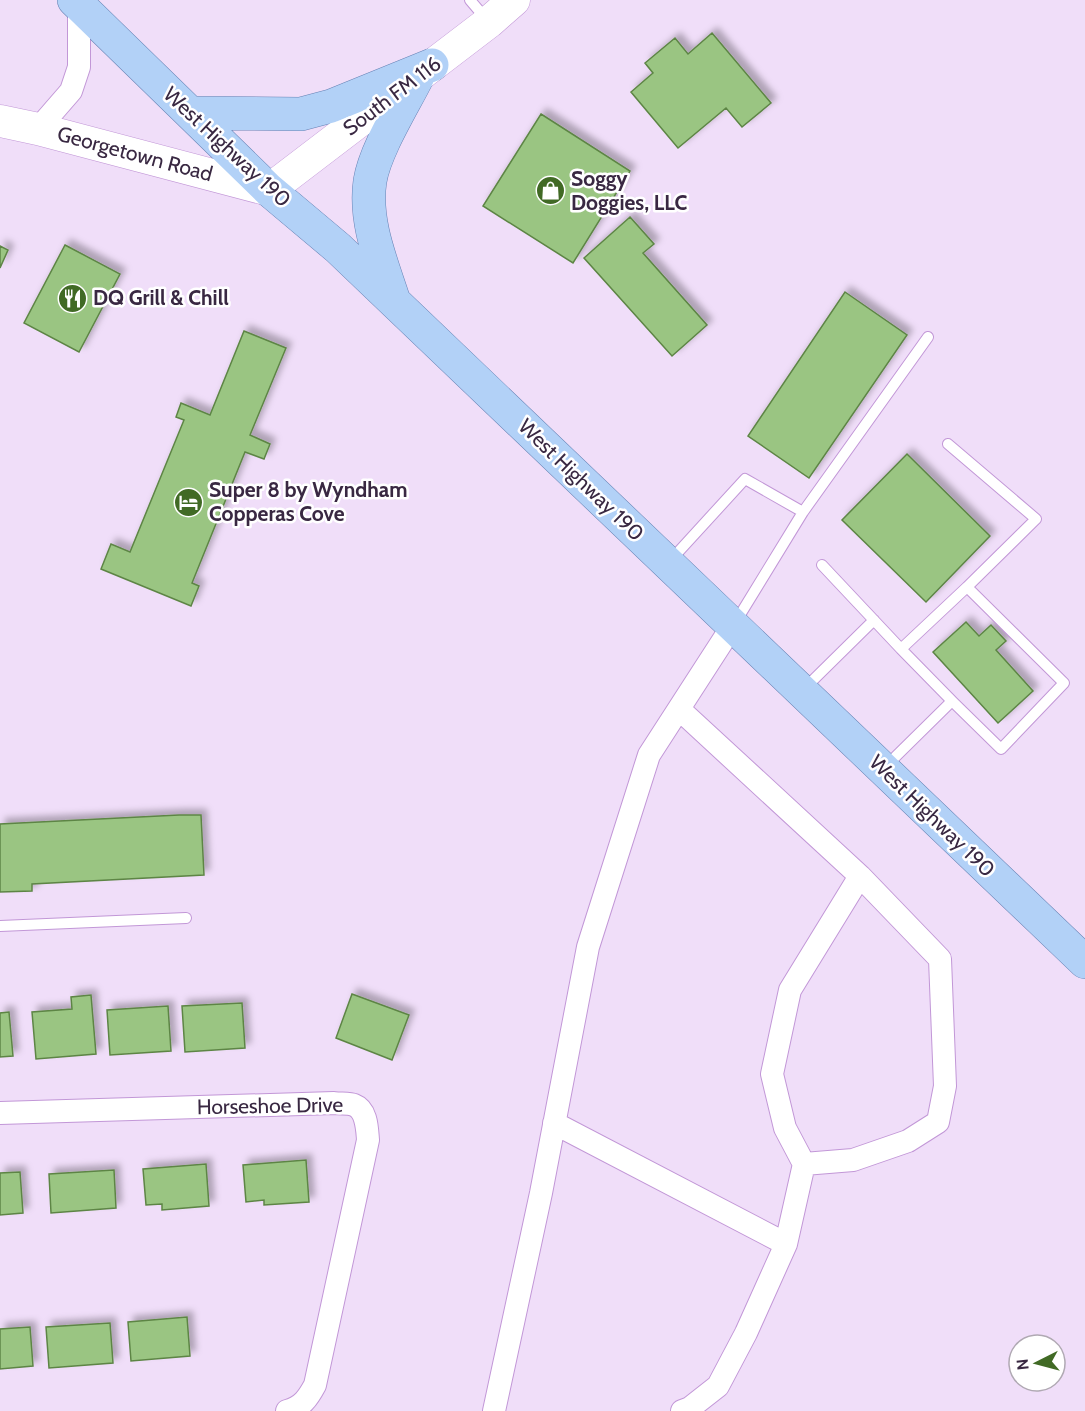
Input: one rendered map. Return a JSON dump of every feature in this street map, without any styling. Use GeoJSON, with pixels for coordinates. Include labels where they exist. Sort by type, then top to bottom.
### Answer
{"type":"FeatureCollection","features":[{"type":"Feature","properties":{"kind":"main road","name":"South FM 116"},"geometry":{"type":"LineString","coordinates":[[269,190],[425,71],[479,11],[514,0]]}},
{"type":"Feature","properties":{"kind":"main road","name":"West Highway 190"},"geometry":{"type":"LineString","coordinates":[[79,2],[269,190],[338,248],[393,300],[1085,962]]}},
{"type":"Feature","properties":{"kind":"main road"},"geometry":{"type":"LineString","coordinates":[[190,113],[301,114],[331,106],[425,71]]}},
{"type":"Feature","properties":{"kind":"main road"},"geometry":{"type":"LineString","coordinates":[[393,300],[375,242],[369,210],[370,180],[380,151],[425,71]]}},
{"type":"Feature","properties":{"kind":"main road","name":"Georgetown Road"},"geometry":{"type":"LineString","coordinates":[[0,121],[269,190]]}},
{"type":"Feature","properties":{"kind":"street"},"geometry":{"type":"LineString","coordinates":[[38,129],[71,91],[79,67],[79,2]]}},
{"type":"Feature","properties":{"kind":"street"},"geometry":{"type":"LineString","coordinates":[[494,1411],[588,947],[649,755],[733,625]]}},
{"type":"Feature","properties":{"kind":"street"},"geometry":{"type":"LineString","coordinates":[[679,709],[860,876],[940,959],[945,1086],[938,1122],[908,1141],[854,1160],[804,1164]]}},
{"type":"Feature","properties":{"kind":"street"},"geometry":{"type":"LineString","coordinates":[[682,1411],[690,1408],[718,1386],[746,1333],[786,1244],[804,1164],[785,1128],[772,1074],[790,990],[860,876]]}},
{"type":"Feature","properties":{"kind":"street","name":"Horseshoe Drive"},"geometry":{"type":"LineString","coordinates":[[0,1113],[334,1103],[354,1105],[361,1112],[366,1122],[368,1140],[315,1386],[307,1399],[296,1409],[287,1411]]}},
{"type":"Feature","properties":{"kind":"street"},"geometry":{"type":"LineString","coordinates":[[554,1123],[786,1244]]}},
{"type":"Feature","properties":{"kind":"lane"},"geometry":{"type":"LineString","coordinates":[[733,625],[803,512],[928,337]]}},
{"type":"Feature","properties":{"kind":"lane"},"geometry":{"type":"LineString","coordinates":[[901,649],[1036,519],[948,444]]}},
{"type":"Feature","properties":{"kind":"lane"},"geometry":{"type":"LineString","coordinates":[[668,564],[746,479],[803,512]]}},
{"type":"Feature","properties":{"kind":"lane"},"geometry":{"type":"LineString","coordinates":[[822,565],[901,649],[1001,749],[1065,683],[967,587]]}},
{"type":"Feature","properties":{"kind":"lane"},"geometry":{"type":"LineString","coordinates":[[802,691],[874,620]]}},
{"type":"Feature","properties":{"kind":"lane"},"geometry":{"type":"LineString","coordinates":[[883,769],[952,701]]}},
{"type":"Feature","properties":{"kind":"lane"},"geometry":{"type":"LineString","coordinates":[[0,926],[186,918]]}},
{"type":"Feature","properties":{"kind":"building"},"geometry":{"type":"Polygon","coordinates":[[[712,33],[771,103],[742,127],[726,108],[678,148],[631,92],[653,73],[645,63],[675,38],[688,54],[712,33]]]}},
{"type":"Feature","properties":{"kind":"building"},"geometry":{"type":"Polygon","coordinates":[[[541,114],[630,171],[573,263],[483,206],[541,114]]]}},
{"type":"Feature","properties":{"kind":"building"},"geometry":{"type":"Polygon","coordinates":[[[630,217],[654,244],[643,253],[707,325],[672,356],[584,258],[630,217]]]}},
{"type":"Feature","properties":{"kind":"building","name":"DQ Grill & Chill"},"geometry":{"type":"Polygon","coordinates":[[[65,245],[120,274],[79,352],[24,323],[65,245]]]}},
{"type":"Feature","properties":{"kind":"building"},"geometry":{"type":"Polygon","coordinates":[[[0,246],[8,250],[0,268],[0,246]]]}},
{"type":"Feature","properties":{"kind":"building"},"geometry":{"type":"Polygon","coordinates":[[[845,292],[907,335],[809,478],[748,436],[845,292]]]}},
{"type":"Feature","properties":{"kind":"building","name":"Super 8 by Wyndham Copperas Cove"},"geometry":{"type":"Polygon","coordinates":[[[244,331],[286,348],[250,435],[270,444],[264,459],[245,452],[192,583],[199,586],[191,606],[101,569],[111,544],[130,552],[184,420],[176,417],[181,403],[210,415],[244,331]]]}},
{"type":"Feature","properties":{"kind":"building"},"geometry":{"type":"Polygon","coordinates":[[[907,454],[990,536],[926,602],[842,520],[907,454]]]}},
{"type":"Feature","properties":{"kind":"building"},"geometry":{"type":"Polygon","coordinates":[[[966,622],[979,636],[991,625],[1006,641],[996,650],[1033,691],[998,723],[933,652],[966,622]]]}},
{"type":"Feature","properties":{"kind":"building"},"geometry":{"type":"Polygon","coordinates":[[[201,815],[204,875],[32,884],[32,891],[0,892],[0,824],[201,815]]]}},
{"type":"Feature","properties":{"kind":"building"},"geometry":{"type":"Polygon","coordinates":[[[352,994],[409,1015],[392,1060],[336,1038],[352,994]]]}},
{"type":"Feature","properties":{"kind":"building"},"geometry":{"type":"Polygon","coordinates":[[[91,995],[96,1054],[36,1059],[32,1012],[72,1009],[71,997],[91,995]]]}},
{"type":"Feature","properties":{"kind":"building"},"geometry":{"type":"Polygon","coordinates":[[[242,1003],[245,1048],[185,1052],[182,1006],[242,1003]]]}},
{"type":"Feature","properties":{"kind":"building"},"geometry":{"type":"Polygon","coordinates":[[[168,1006],[171,1051],[110,1055],[107,1010],[168,1006]]]}},
{"type":"Feature","properties":{"kind":"building"},"geometry":{"type":"Polygon","coordinates":[[[9,1012],[13,1056],[0,1057],[0,1013],[9,1012]]]}},
{"type":"Feature","properties":{"kind":"building"},"geometry":{"type":"Polygon","coordinates":[[[306,1160],[309,1202],[264,1205],[264,1200],[246,1202],[243,1165],[306,1160]]]}},
{"type":"Feature","properties":{"kind":"building"},"geometry":{"type":"Polygon","coordinates":[[[206,1164],[209,1206],[162,1210],[162,1204],[146,1205],[143,1169],[206,1164]]]}},
{"type":"Feature","properties":{"kind":"building"},"geometry":{"type":"Polygon","coordinates":[[[114,1170],[116,1208],[51,1213],[49,1174],[114,1170]]]}},
{"type":"Feature","properties":{"kind":"building"},"geometry":{"type":"Polygon","coordinates":[[[20,1172],[23,1213],[0,1215],[0,1173],[20,1172]]]}},
{"type":"Feature","properties":{"kind":"building"},"geometry":{"type":"Polygon","coordinates":[[[187,1317],[190,1356],[131,1361],[128,1322],[187,1317]]]}},
{"type":"Feature","properties":{"kind":"building"},"geometry":{"type":"Polygon","coordinates":[[[110,1323],[113,1363],[49,1368],[46,1327],[110,1323]]]}},
{"type":"Feature","properties":{"kind":"building"},"geometry":{"type":"Polygon","coordinates":[[[30,1327],[33,1366],[0,1369],[0,1329],[30,1327]]]}},
{"type":"Feature","properties":{"kind":"place","name":"Soggy Doggies, LLC"},"geometry":{"type":"Point","coordinates":[550,191]}},
{"type":"Feature","properties":{"kind":"place","name":"DQ Grill & Chill"},"geometry":{"type":"Point","coordinates":[72,298]}},
{"type":"Feature","properties":{"kind":"place","name":"Super 8 by Wyndham Copperas Cove"},"geometry":{"type":"Point","coordinates":[188,502]}}]}
